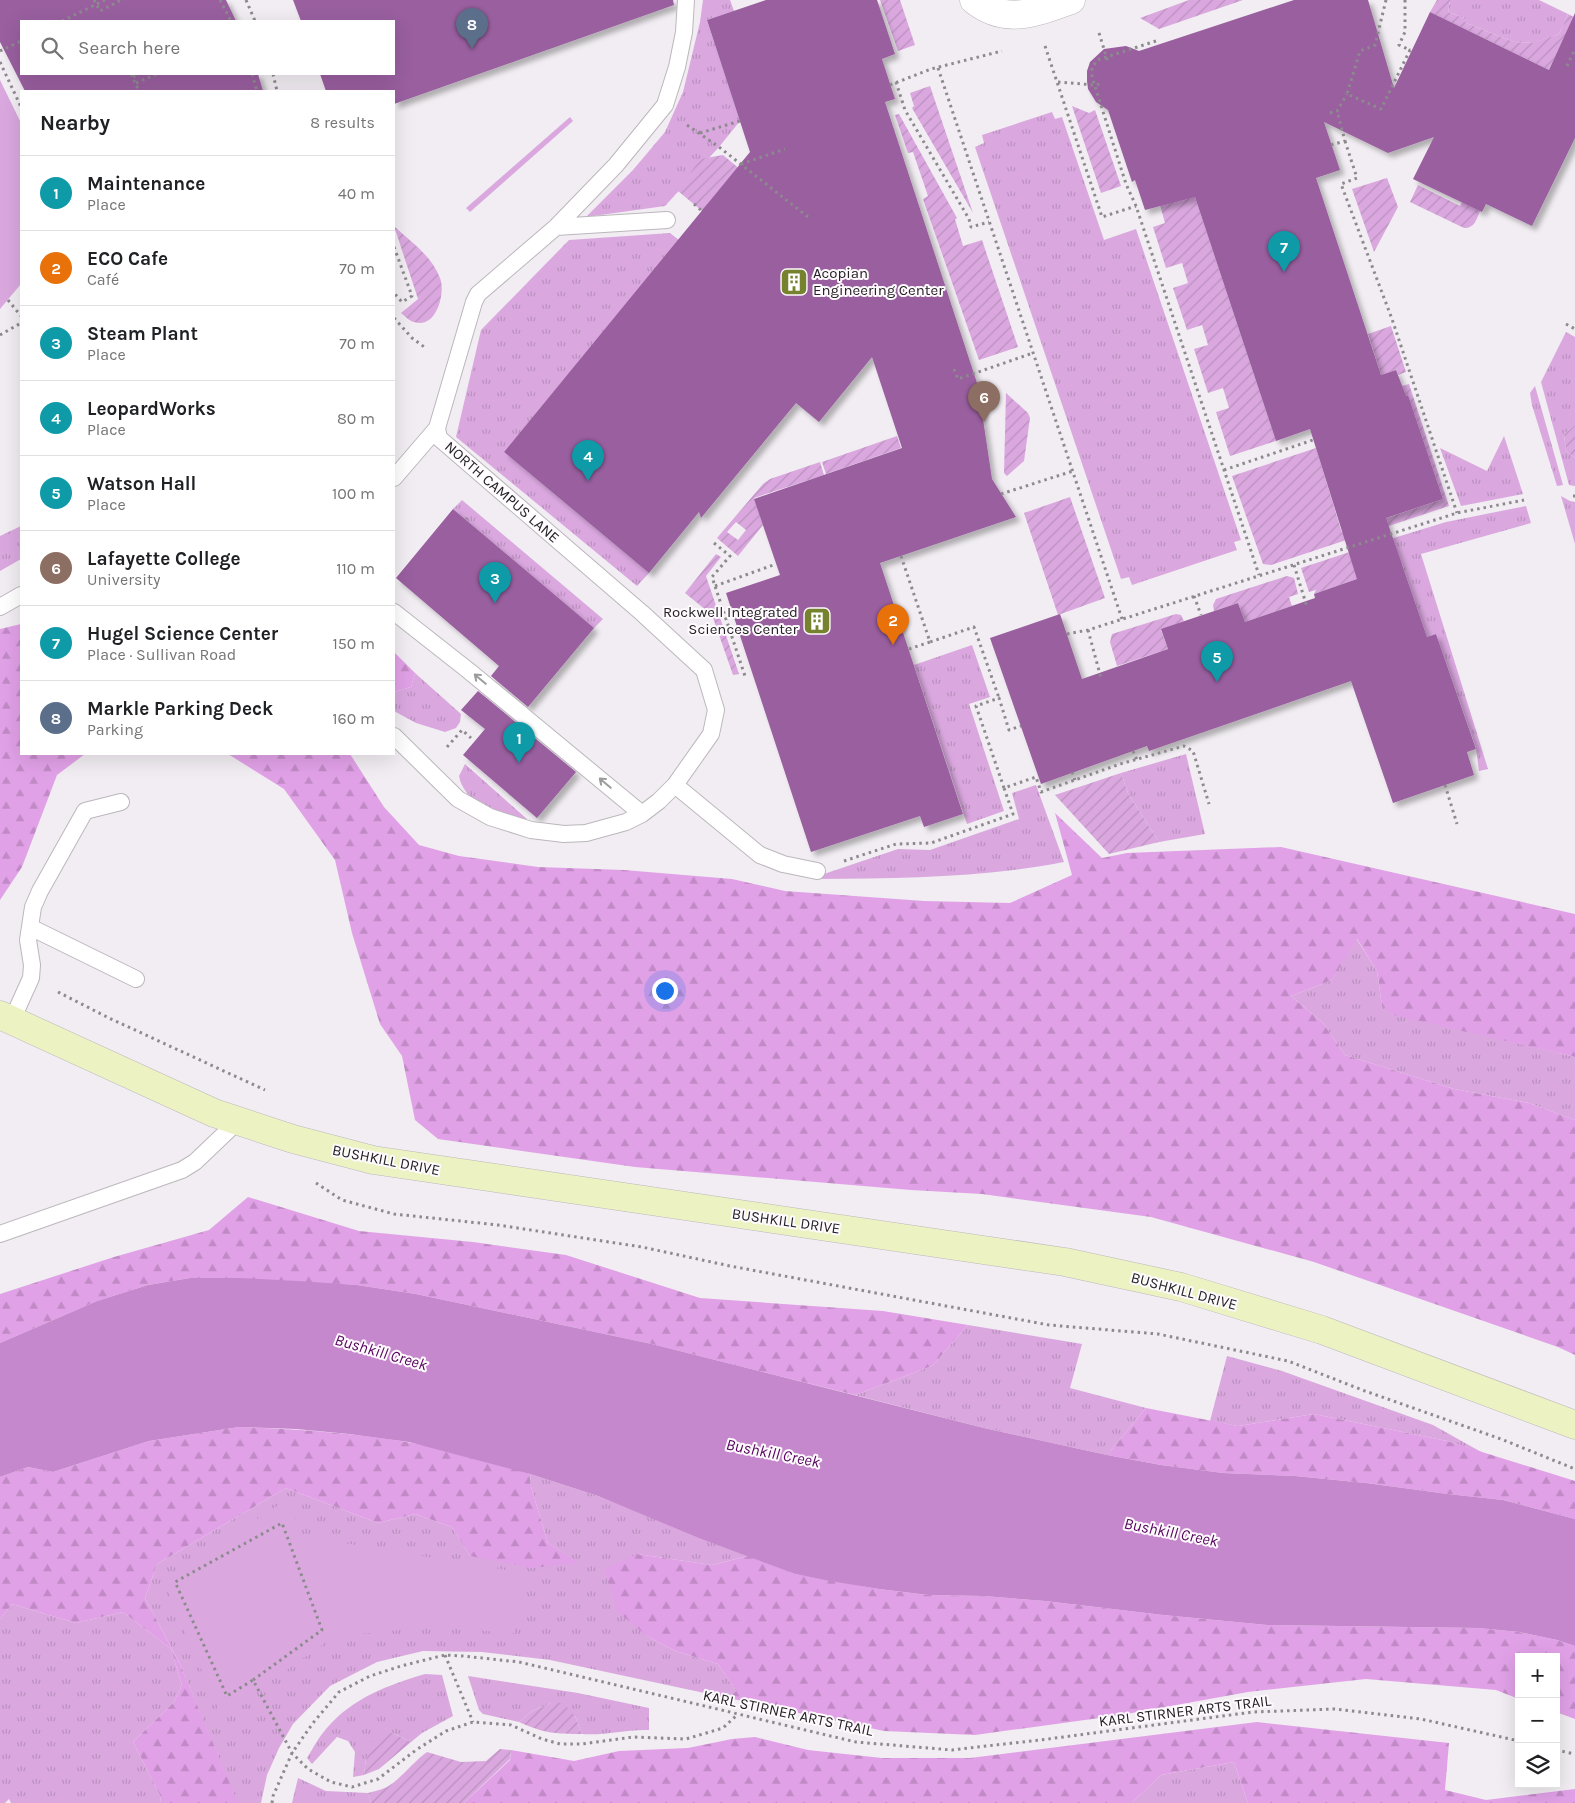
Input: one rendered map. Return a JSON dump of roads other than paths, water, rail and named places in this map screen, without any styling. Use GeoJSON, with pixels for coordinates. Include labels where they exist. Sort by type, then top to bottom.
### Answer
{"type":"FeatureCollection","features":[{"type":"Feature","properties":{"kind":"street"},"geometry":{"type":"LineString","coordinates":[[983,5],[1010,16],[1024,15],[1071,0]]}},
{"type":"Feature","properties":{"kind":"street","name":"BUSHKILL DRIVE"},"geometry":{"type":"LineString","coordinates":[[6,1018],[214,1113],[293,1139],[373,1160],[1065,1262],[1181,1287],[1322,1330],[1575,1425]]}},
{"type":"Feature","properties":{"kind":"lane","name":"NORTH CAMPUS LANE"},"geometry":{"type":"LineString","coordinates":[[395,737],[458,799],[490,817],[508,823],[531,830],[564,834],[586,833],[626,822],[642,814],[675,785],[711,734],[716,710],[704,670],[642,613],[439,438],[437,428],[478,294],[556,227],[616,165],[665,105],[679,58],[684,32],[686,0]]}},
{"type":"Feature","properties":{"kind":"lane"},"geometry":{"type":"LineString","coordinates":[[556,227],[667,220]]}},
{"type":"Feature","properties":{"kind":"lane"},"geometry":{"type":"LineString","coordinates":[[395,477],[437,428]]}},
{"type":"Feature","properties":{"kind":"lane"},"geometry":{"type":"LineString","coordinates":[[0,606],[20,597]]}},
{"type":"Feature","properties":{"kind":"lane"},"geometry":{"type":"LineString","coordinates":[[395,613],[469,671],[642,814]]}},
{"type":"Feature","properties":{"kind":"lane"},"geometry":{"type":"LineString","coordinates":[[675,785],[760,855],[782,864],[816,871]]}},
{"type":"Feature","properties":{"kind":"lane"},"geometry":{"type":"LineString","coordinates":[[6,1018],[31,978],[32,965],[28,940],[33,907],[40,891],[85,810],[121,802]]}},
{"type":"Feature","properties":{"kind":"lane"},"geometry":{"type":"LineString","coordinates":[[30,927],[136,980]]}},
{"type":"Feature","properties":{"kind":"lane"},"geometry":{"type":"LineString","coordinates":[[0,1234],[182,1170],[195,1162],[238,1121]]}},
{"type":"Feature","properties":{"kind":"water","name":"Bushkill Creek"},"geometry":{"type":"Polygon","coordinates":[[[190,1278],[239,1278],[357,1285],[416,1294],[652,1344],[984,1428],[1107,1455],[1161,1465],[1223,1473],[1295,1476],[1503,1500],[1575,1519],[1575,1646],[1519,1632],[1478,1628],[1267,1625],[1045,1601],[983,1596],[928,1595],[830,1581],[795,1574],[699,1538],[598,1496],[530,1474],[409,1442],[349,1434],[296,1429],[239,1427],[149,1441],[53,1472],[28,1467],[0,1477],[0,1343],[97,1301],[148,1285],[190,1278]]]}},
{"type":"Feature","properties":{"kind":"place","name":"Markle Parking Deck"},"geometry":{"type":"Point","coordinates":[472,49]}},
{"type":"Feature","properties":{"kind":"place","name":"Hugel Science Center"},"geometry":{"type":"Point","coordinates":[1284,272]}},
{"type":"Feature","properties":{"kind":"place","name":"Acopian Engineering Center"},"geometry":{"type":"Point","coordinates":[794,282]}},
{"type":"Feature","properties":{"kind":"place","name":"Lafayette College"},"geometry":{"type":"Point","coordinates":[984,422]}},
{"type":"Feature","properties":{"kind":"place","name":"LeopardWorks"},"geometry":{"type":"Point","coordinates":[588,481]}},
{"type":"Feature","properties":{"kind":"place","name":"Steam Plant"},"geometry":{"type":"Point","coordinates":[495,603]}},
{"type":"Feature","properties":{"kind":"place","name":"Rockwell Integrated Sciences Center"},"geometry":{"type":"Point","coordinates":[817,621]}},
{"type":"Feature","properties":{"kind":"place","name":"ECO Cafe"},"geometry":{"type":"Point","coordinates":[893,645]}},
{"type":"Feature","properties":{"kind":"place","name":"Watson Hall"},"geometry":{"type":"Point","coordinates":[1217,682]}},
{"type":"Feature","properties":{"kind":"place","name":"Maintenance"},"geometry":{"type":"Point","coordinates":[519,763]}}]}
